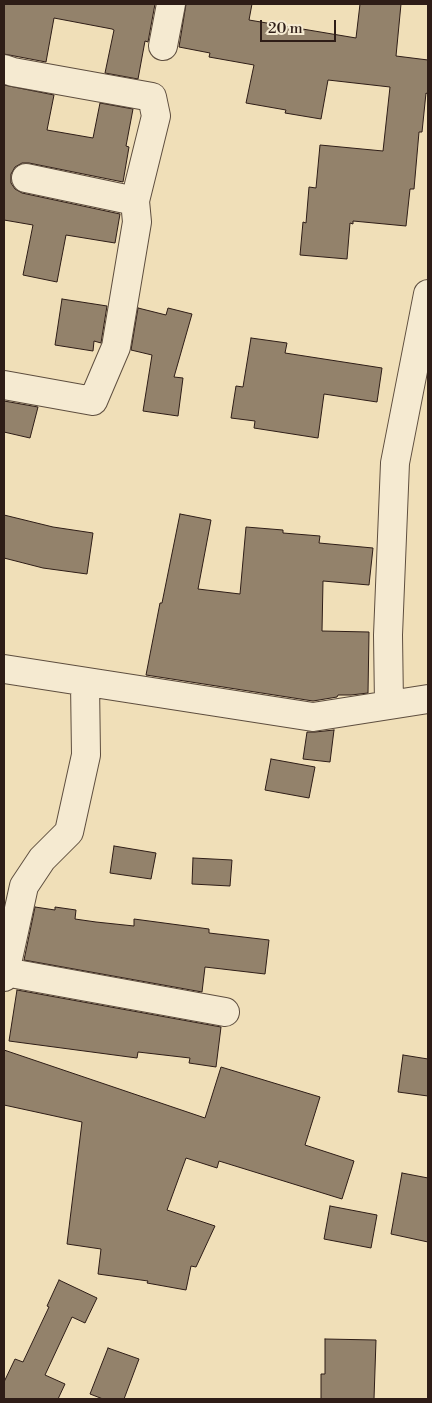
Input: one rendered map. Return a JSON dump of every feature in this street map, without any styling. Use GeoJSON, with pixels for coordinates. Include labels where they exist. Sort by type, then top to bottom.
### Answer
{"type":"FeatureCollection","features":[{"type":"Feature","properties":{"kind":"street"},"geometry":{"type":"LineString","coordinates":[[163,46],[170,4]]}},
{"type":"Feature","properties":{"kind":"street"},"geometry":{"type":"LineString","coordinates":[[4,68],[13,72],[152,97],[156,116],[135,201],[137,222],[116,347],[93,401],[4,385]]}},
{"type":"Feature","properties":{"kind":"street"},"geometry":{"type":"LineString","coordinates":[[26,178],[135,201]]}},
{"type":"Feature","properties":{"kind":"street"},"geometry":{"type":"LineString","coordinates":[[389,704],[388,635],[395,463],[428,294]]}},
{"type":"Feature","properties":{"kind":"street"},"geometry":{"type":"LineString","coordinates":[[4,669],[313,717],[428,699]]}},
{"type":"Feature","properties":{"kind":"street"},"geometry":{"type":"LineString","coordinates":[[85,683],[86,755],[69,832],[42,859],[24,886],[4,974],[225,1012]]}},
{"type":"Feature","properties":{"kind":"building"},"geometry":{"type":"Polygon","coordinates":[[[4,4],[155,4],[148,42],[145,41],[138,79],[105,73],[114,30],[54,18],[46,62],[4,54],[4,4]]]}},
{"type":"Feature","properties":{"kind":"building"},"geometry":{"type":"Polygon","coordinates":[[[186,4],[252,4],[249,20],[356,38],[360,4],[401,4],[396,56],[428,60],[428,94],[426,93],[422,132],[419,132],[414,189],[410,189],[406,226],[353,221],[353,224],[350,223],[347,259],[300,255],[303,222],[306,223],[309,187],[316,188],[320,145],[383,151],[390,87],[328,80],[321,119],[285,113],[286,110],[246,103],[254,65],[209,57],[210,53],[179,47],[186,4]]]}},
{"type":"Feature","properties":{"kind":"building"},"geometry":{"type":"Polygon","coordinates":[[[4,85],[54,95],[47,130],[93,138],[100,103],[133,109],[126,146],[129,147],[123,182],[29,163],[22,163],[15,167],[11,174],[11,183],[15,189],[22,193],[120,214],[115,243],[66,235],[57,282],[23,275],[33,225],[4,220],[4,85]]]}},
{"type":"Feature","properties":{"kind":"building"},"geometry":{"type":"Polygon","coordinates":[[[62,299],[107,306],[101,343],[94,341],[93,351],[55,345],[62,299]]]}},
{"type":"Feature","properties":{"kind":"building"},"geometry":{"type":"Polygon","coordinates":[[[138,308],[166,315],[168,308],[192,314],[174,377],[183,378],[178,416],[143,411],[152,355],[131,350],[138,308]]]}},
{"type":"Feature","properties":{"kind":"building"},"geometry":{"type":"Polygon","coordinates":[[[251,338],[287,343],[285,353],[382,368],[377,402],[324,394],[318,438],[254,428],[255,421],[231,418],[236,386],[243,387],[251,338]]]}},
{"type":"Feature","properties":{"kind":"building"},"geometry":{"type":"Polygon","coordinates":[[[4,401],[38,407],[30,438],[4,432],[4,401]]]}},
{"type":"Feature","properties":{"kind":"building"},"geometry":{"type":"Polygon","coordinates":[[[180,514],[211,520],[198,589],[240,594],[246,527],[320,536],[319,543],[373,548],[369,585],[323,581],[322,631],[369,632],[368,693],[338,695],[337,697],[313,701],[146,675],[180,514]]]}},
{"type":"Feature","properties":{"kind":"building"},"geometry":{"type":"Polygon","coordinates":[[[4,515],[53,527],[93,533],[87,574],[43,568],[4,558],[4,515]]]}},
{"type":"Feature","properties":{"kind":"building"},"geometry":{"type":"Polygon","coordinates":[[[334,730],[330,762],[303,759],[307,732],[334,730]]]}},
{"type":"Feature","properties":{"kind":"building"},"geometry":{"type":"Polygon","coordinates":[[[271,759],[315,767],[309,798],[265,790],[271,759]]]}},
{"type":"Feature","properties":{"kind":"building"},"geometry":{"type":"Polygon","coordinates":[[[114,846],[156,853],[151,879],[110,873],[114,846]]]}},
{"type":"Feature","properties":{"kind":"building"},"geometry":{"type":"Polygon","coordinates":[[[193,858],[232,860],[230,886],[192,884],[193,858]]]}},
{"type":"Feature","properties":{"kind":"building"},"geometry":{"type":"Polygon","coordinates":[[[35,907],[55,910],[55,907],[76,910],[75,919],[96,922],[134,926],[134,919],[209,929],[209,933],[269,940],[265,974],[205,967],[202,992],[24,960],[35,907]]]}},
{"type":"Feature","properties":{"kind":"building"},"geometry":{"type":"Polygon","coordinates":[[[17,990],[221,1027],[216,1067],[189,1063],[190,1058],[138,1052],[137,1058],[9,1041],[17,990]]]}},
{"type":"Feature","properties":{"kind":"building"},"geometry":{"type":"Polygon","coordinates":[[[4,1050],[205,1118],[221,1067],[320,1097],[305,1145],[354,1161],[342,1199],[219,1161],[217,1168],[186,1158],[167,1210],[215,1226],[196,1267],[191,1266],[186,1290],[147,1283],[148,1281],[98,1274],[101,1249],[67,1244],[82,1122],[4,1105],[4,1050]]]}},
{"type":"Feature","properties":{"kind":"building"},"geometry":{"type":"Polygon","coordinates":[[[403,1055],[428,1059],[428,1096],[398,1092],[403,1055]]]}},
{"type":"Feature","properties":{"kind":"building"},"geometry":{"type":"Polygon","coordinates":[[[402,1173],[428,1178],[428,1242],[391,1234],[402,1173]]]}},
{"type":"Feature","properties":{"kind":"building"},"geometry":{"type":"Polygon","coordinates":[[[330,1206],[377,1215],[371,1248],[324,1239],[330,1206]]]}},
{"type":"Feature","properties":{"kind":"building"},"geometry":{"type":"Polygon","coordinates":[[[59,1280],[97,1298],[85,1323],[72,1317],[45,1375],[65,1384],[58,1399],[4,1399],[4,1382],[15,1359],[23,1362],[49,1307],[47,1306],[59,1280]]]}},
{"type":"Feature","properties":{"kind":"building"},"geometry":{"type":"Polygon","coordinates":[[[325,1339],[376,1340],[374,1399],[321,1399],[321,1374],[325,1374],[325,1339]]]}},
{"type":"Feature","properties":{"kind":"building"},"geometry":{"type":"Polygon","coordinates":[[[108,1348],[139,1359],[124,1399],[103,1399],[90,1394],[108,1348]]]}}]}
